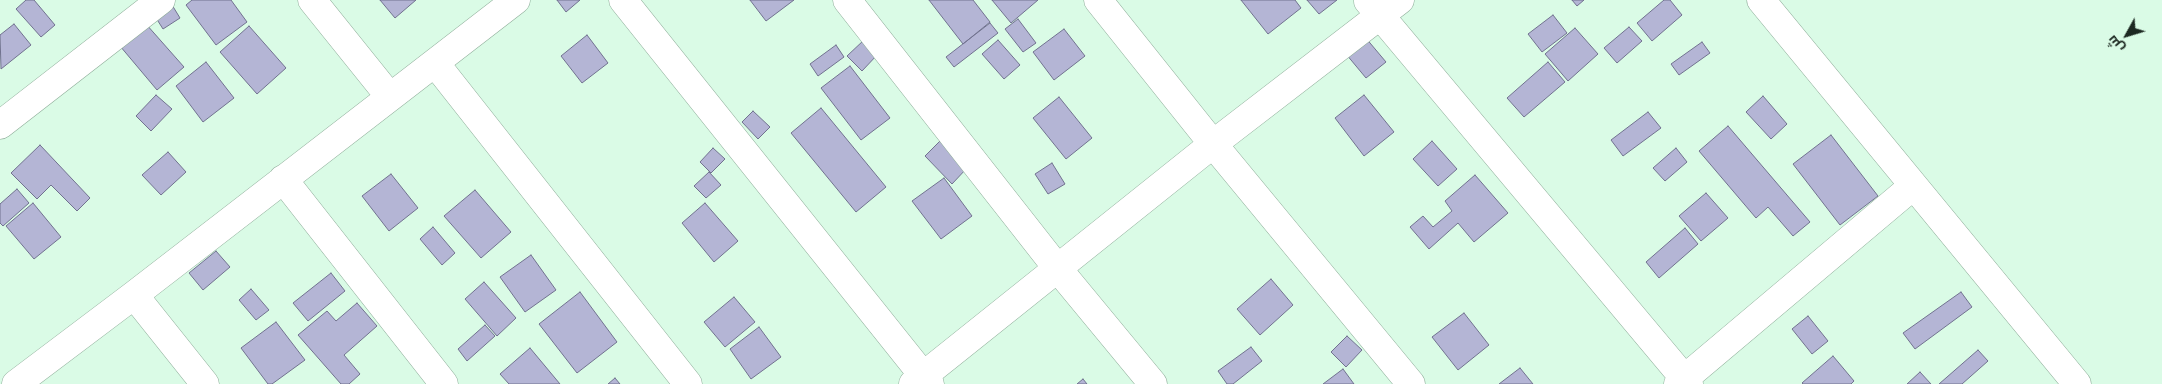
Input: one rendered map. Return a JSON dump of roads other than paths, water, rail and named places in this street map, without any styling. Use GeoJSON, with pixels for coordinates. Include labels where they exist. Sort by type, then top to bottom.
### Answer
{"type":"FeatureCollection","features":[{"type":"Feature","properties":{"kind":"street"},"geometry":{"type":"LineString","coordinates":[[312,0],[390,97]]}},
{"type":"Feature","properties":{"kind":"street"},"geometry":{"type":"LineString","coordinates":[[16,384],[516,0]]}},
{"type":"Feature","properties":{"kind":"street"},"geometry":{"type":"LineString","coordinates":[[624,0],[922,381],[1382,5],[1684,382],[1913,186]]}},
{"type":"Feature","properties":{"kind":"street"},"geometry":{"type":"LineString","coordinates":[[847,0],[1058,269],[1153,384]]}},
{"type":"Feature","properties":{"kind":"street"},"geometry":{"type":"LineString","coordinates":[[1098,0],[1213,144],[1411,384]]}},
{"type":"Feature","properties":{"kind":"street"},"geometry":{"type":"LineString","coordinates":[[1761,0],[2077,384]]}},
{"type":"Feature","properties":{"kind":"street"},"geometry":{"type":"LineString","coordinates":[[0,125],[150,3]]}},
{"type":"Feature","properties":{"kind":"street"},"geometry":{"type":"LineString","coordinates":[[435,62],[688,384]]}},
{"type":"Feature","properties":{"kind":"street"},"geometry":{"type":"LineString","coordinates":[[283,180],[444,384]]}},
{"type":"Feature","properties":{"kind":"street"},"geometry":{"type":"LineString","coordinates":[[134,295],[205,384]]}}]}
